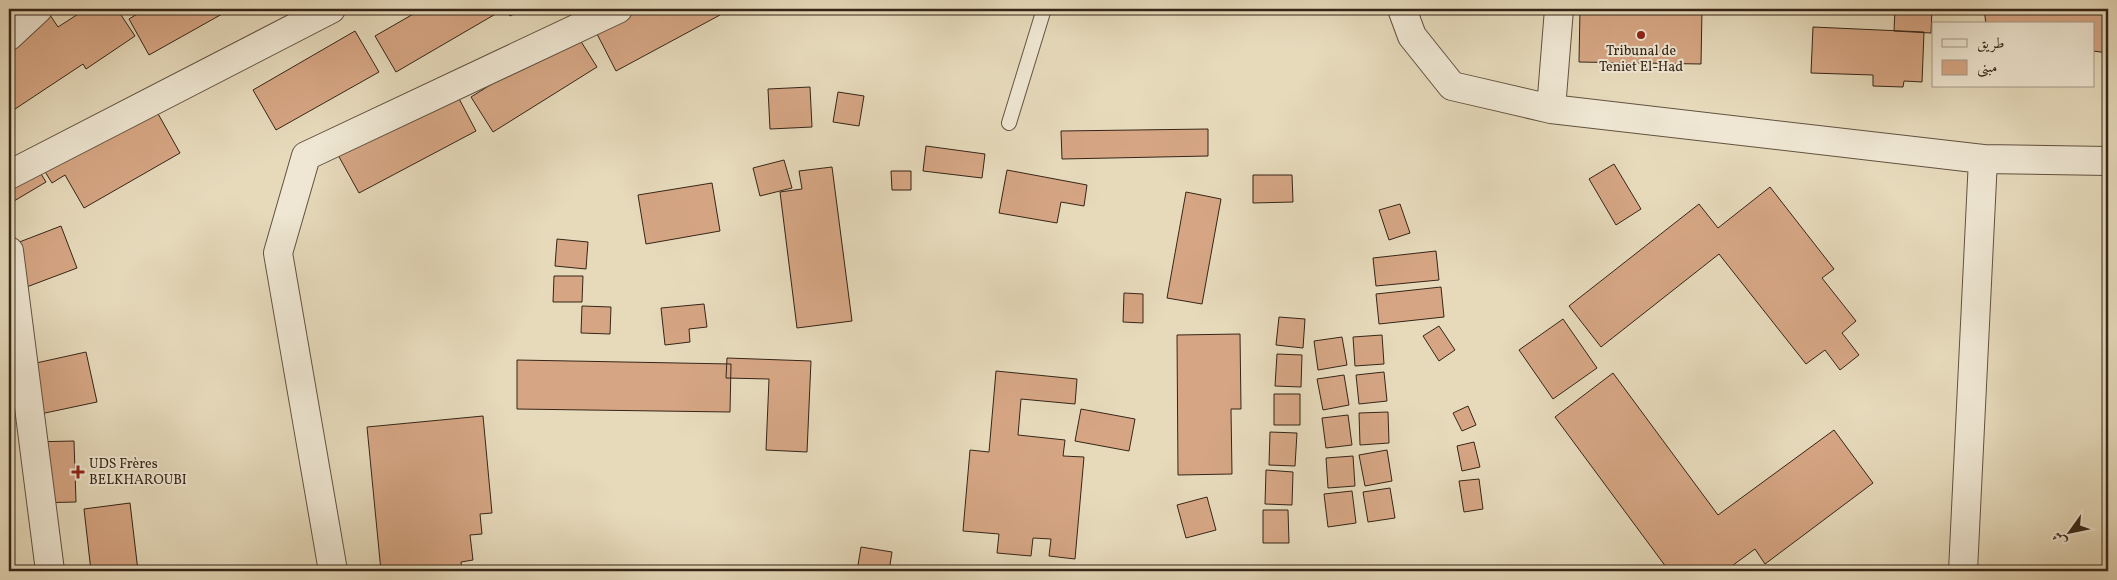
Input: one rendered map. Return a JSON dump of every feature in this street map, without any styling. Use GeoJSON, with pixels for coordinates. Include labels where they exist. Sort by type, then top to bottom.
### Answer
{"type":"FeatureCollection","features":[{"type":"Feature","properties":{"kind":"street"},"geometry":{"type":"LineString","coordinates":[[9,36],[38,9]]}},
{"type":"Feature","properties":{"kind":"street"},"geometry":{"type":"LineString","coordinates":[[9,175],[331,9]]}},
{"type":"Feature","properties":{"kind":"street"},"geometry":{"type":"LineString","coordinates":[[332,571],[278,253],[306,156],[618,9]]}},
{"type":"Feature","properties":{"kind":"street"},"geometry":{"type":"LineString","coordinates":[[1402,9],[1412,36],[1452,86],[1551,109],[1983,159],[2108,161]]}},
{"type":"Feature","properties":{"kind":"street"},"geometry":{"type":"LineString","coordinates":[[1551,109],[1559,9]]}},
{"type":"Feature","properties":{"kind":"street"},"geometry":{"type":"LineString","coordinates":[[1963,571],[1983,159]]}},
{"type":"Feature","properties":{"kind":"street"},"geometry":{"type":"LineString","coordinates":[[9,251],[50,571]]}},
{"type":"Feature","properties":{"kind":"lane"},"geometry":{"type":"LineString","coordinates":[[1009,123],[1044,9]]}},
{"type":"Feature","properties":{"kind":"building"},"geometry":{"type":"Polygon","coordinates":[[[46,9],[58,27],[86,9],[117,9],[135,36],[86,69],[83,64],[9,113],[9,22],[46,9]]]}},
{"type":"Feature","properties":{"kind":"building"},"geometry":{"type":"Polygon","coordinates":[[[141,9],[231,9],[149,55],[129,19],[142,11],[141,9]]]}},
{"type":"Feature","properties":{"kind":"building"},"geometry":{"type":"Polygon","coordinates":[[[422,9],[497,9],[499,12],[396,72],[375,36],[422,9]]]}},
{"type":"Feature","properties":{"kind":"building"},"geometry":{"type":"Polygon","coordinates":[[[506,9],[524,9],[510,16],[506,9]]]}},
{"type":"Feature","properties":{"kind":"building"},"geometry":{"type":"Polygon","coordinates":[[[640,9],[717,9],[720,15],[616,71],[596,32],[640,9]]]}},
{"type":"Feature","properties":{"kind":"building","name":"Tribunal de Teniet El-Had"},"geometry":{"type":"Polygon","coordinates":[[[1580,9],[1702,9],[1701,64],[1579,62],[1580,9]]]}},
{"type":"Feature","properties":{"kind":"building"},"geometry":{"type":"Polygon","coordinates":[[[1895,9],[1932,9],[1931,33],[1894,31],[1895,9]]]}},
{"type":"Feature","properties":{"kind":"building"},"geometry":{"type":"Polygon","coordinates":[[[1984,9],[2108,9],[2108,53],[2094,51],[2094,22],[1986,22],[1984,9]]]}},
{"type":"Feature","properties":{"kind":"building"},"geometry":{"type":"Polygon","coordinates":[[[1813,27],[1924,32],[1922,82],[1904,81],[1903,87],[1873,86],[1873,75],[1811,73],[1813,27]]]}},
{"type":"Feature","properties":{"kind":"building"},"geometry":{"type":"Polygon","coordinates":[[[355,31],[379,72],[276,130],[253,90],[355,31]]]}},
{"type":"Feature","properties":{"kind":"building"},"geometry":{"type":"Polygon","coordinates":[[[575,32],[597,67],[493,132],[471,97],[575,32]]]}},
{"type":"Feature","properties":{"kind":"building"},"geometry":{"type":"Polygon","coordinates":[[[810,87],[812,127],[770,129],[768,89],[810,87]]]}},
{"type":"Feature","properties":{"kind":"building"},"geometry":{"type":"Polygon","coordinates":[[[838,92],[864,96],[859,126],[833,122],[838,92]]]}},
{"type":"Feature","properties":{"kind":"building"},"geometry":{"type":"Polygon","coordinates":[[[456,93],[476,131],[359,193],[338,155],[456,93]]]}},
{"type":"Feature","properties":{"kind":"building"},"geometry":{"type":"Polygon","coordinates":[[[147,94],[180,153],[84,208],[65,175],[52,183],[36,157],[147,94]]]}},
{"type":"Feature","properties":{"kind":"building"},"geometry":{"type":"Polygon","coordinates":[[[1208,129],[1208,156],[1062,159],[1061,131],[1208,129]]]}},
{"type":"Feature","properties":{"kind":"building"},"geometry":{"type":"Polygon","coordinates":[[[926,146],[985,154],[982,178],[923,171],[926,146]]]}},
{"type":"Feature","properties":{"kind":"building"},"geometry":{"type":"Polygon","coordinates":[[[30,156],[46,182],[9,204],[9,169],[30,156]]]}},
{"type":"Feature","properties":{"kind":"building"},"geometry":{"type":"Polygon","coordinates":[[[784,160],[792,188],[760,196],[753,168],[784,160]]]}},
{"type":"Feature","properties":{"kind":"building"},"geometry":{"type":"Polygon","coordinates":[[[1614,164],[1641,209],[1616,225],[1589,179],[1614,164]]]}},
{"type":"Feature","properties":{"kind":"building"},"geometry":{"type":"Polygon","coordinates":[[[832,167],[852,321],[797,328],[780,192],[802,189],[799,171],[832,167]]]}},
{"type":"Feature","properties":{"kind":"building"},"geometry":{"type":"Polygon","coordinates":[[[1007,170],[1087,185],[1084,206],[1061,202],[1057,223],[999,213],[1007,170]]]}},
{"type":"Feature","properties":{"kind":"building"},"geometry":{"type":"Polygon","coordinates":[[[891,171],[911,171],[911,190],[892,190],[891,171]]]}},
{"type":"Feature","properties":{"kind":"building"},"geometry":{"type":"Polygon","coordinates":[[[1253,175],[1292,175],[1293,202],[1253,203],[1253,175]]]}},
{"type":"Feature","properties":{"kind":"building"},"geometry":{"type":"Polygon","coordinates":[[[712,183],[720,231],[646,244],[638,195],[712,183]]]}},
{"type":"Feature","properties":{"kind":"building"},"geometry":{"type":"Polygon","coordinates":[[[1770,187],[1834,269],[1822,278],[1856,321],[1842,333],[1859,355],[1840,370],[1825,350],[1806,364],[1719,254],[1601,347],[1569,306],[1699,204],[1718,228],[1770,187]]]}},
{"type":"Feature","properties":{"kind":"building"},"geometry":{"type":"Polygon","coordinates":[[[1186,192],[1221,199],[1202,304],[1167,298],[1186,192]]]}},
{"type":"Feature","properties":{"kind":"building"},"geometry":{"type":"Polygon","coordinates":[[[1400,204],[1410,233],[1389,240],[1379,210],[1400,204]]]}},
{"type":"Feature","properties":{"kind":"building"},"geometry":{"type":"Polygon","coordinates":[[[61,226],[77,268],[16,291],[9,246],[61,226]]]}},
{"type":"Feature","properties":{"kind":"building"},"geometry":{"type":"Polygon","coordinates":[[[557,239],[588,242],[586,269],[555,266],[557,239]]]}},
{"type":"Feature","properties":{"kind":"building"},"geometry":{"type":"Polygon","coordinates":[[[1436,251],[1439,280],[1376,286],[1373,258],[1436,251]]]}},
{"type":"Feature","properties":{"kind":"building"},"geometry":{"type":"Polygon","coordinates":[[[554,276],[583,276],[582,302],[553,302],[554,276]]]}},
{"type":"Feature","properties":{"kind":"building"},"geometry":{"type":"Polygon","coordinates":[[[1441,287],[1444,317],[1379,324],[1376,294],[1441,287]]]}},
{"type":"Feature","properties":{"kind":"building"},"geometry":{"type":"Polygon","coordinates":[[[1124,293],[1143,294],[1143,323],[1123,322],[1124,293]]]}},
{"type":"Feature","properties":{"kind":"building"},"geometry":{"type":"Polygon","coordinates":[[[704,304],[707,327],[689,329],[690,342],[665,345],[661,308],[704,304]]]}},
{"type":"Feature","properties":{"kind":"building"},"geometry":{"type":"Polygon","coordinates":[[[582,306],[611,307],[610,334],[581,333],[582,306]]]}},
{"type":"Feature","properties":{"kind":"building"},"geometry":{"type":"Polygon","coordinates":[[[1279,317],[1305,319],[1303,348],[1276,345],[1279,317]]]}},
{"type":"Feature","properties":{"kind":"building"},"geometry":{"type":"Polygon","coordinates":[[[1563,319],[1597,368],[1553,399],[1519,350],[1563,319]]]}},
{"type":"Feature","properties":{"kind":"building"},"geometry":{"type":"Polygon","coordinates":[[[1439,326],[1455,350],[1439,361],[1423,336],[1439,326]]]}},
{"type":"Feature","properties":{"kind":"building"},"geometry":{"type":"Polygon","coordinates":[[[1240,334],[1241,409],[1231,409],[1232,474],[1178,475],[1177,335],[1240,334]]]}},
{"type":"Feature","properties":{"kind":"building"},"geometry":{"type":"Polygon","coordinates":[[[1382,335],[1384,364],[1355,366],[1353,337],[1382,335]]]}},
{"type":"Feature","properties":{"kind":"building"},"geometry":{"type":"Polygon","coordinates":[[[1342,337],[1347,365],[1318,370],[1314,341],[1342,337]]]}},
{"type":"Feature","properties":{"kind":"building"},"geometry":{"type":"Polygon","coordinates":[[[86,352],[97,402],[26,417],[19,388],[9,390],[9,369],[86,352]]]}},
{"type":"Feature","properties":{"kind":"building"},"geometry":{"type":"Polygon","coordinates":[[[1277,354],[1302,355],[1301,387],[1275,386],[1277,354]]]}},
{"type":"Feature","properties":{"kind":"building"},"geometry":{"type":"Polygon","coordinates":[[[727,358],[811,361],[807,452],[766,450],[769,379],[726,378],[727,358]]]}},
{"type":"Feature","properties":{"kind":"building"},"geometry":{"type":"Polygon","coordinates":[[[517,360],[731,364],[730,412],[517,409],[517,360]]]}},
{"type":"Feature","properties":{"kind":"building"},"geometry":{"type":"Polygon","coordinates":[[[996,371],[1077,379],[1075,404],[1021,399],[1018,435],[1065,440],[1063,456],[1084,457],[1075,559],[1049,556],[1051,539],[1033,538],[1031,556],[997,553],[999,534],[963,531],[970,450],[989,452],[996,371]]]}},
{"type":"Feature","properties":{"kind":"building"},"geometry":{"type":"Polygon","coordinates":[[[1384,372],[1387,401],[1359,404],[1356,375],[1384,372]]]}},
{"type":"Feature","properties":{"kind":"building"},"geometry":{"type":"Polygon","coordinates":[[[1613,373],[1718,515],[1834,430],[1873,483],[1765,564],[1755,549],[1725,571],[1669,571],[1555,417],[1613,373]]]}},
{"type":"Feature","properties":{"kind":"building"},"geometry":{"type":"Polygon","coordinates":[[[1344,375],[1349,405],[1323,410],[1317,379],[1344,375]]]}},
{"type":"Feature","properties":{"kind":"building"},"geometry":{"type":"Polygon","coordinates":[[[1274,394],[1300,394],[1300,425],[1274,425],[1274,394]]]}},
{"type":"Feature","properties":{"kind":"building"},"geometry":{"type":"Polygon","coordinates":[[[1468,406],[1476,425],[1462,431],[1453,413],[1468,406]]]}},
{"type":"Feature","properties":{"kind":"building"},"geometry":{"type":"Polygon","coordinates":[[[1081,409],[1135,419],[1129,451],[1075,441],[1081,409]]]}},
{"type":"Feature","properties":{"kind":"building"},"geometry":{"type":"Polygon","coordinates":[[[1388,412],[1389,443],[1360,445],[1359,413],[1388,412]]]}},
{"type":"Feature","properties":{"kind":"building"},"geometry":{"type":"Polygon","coordinates":[[[1348,415],[1352,445],[1326,448],[1322,418],[1348,415]]]}},
{"type":"Feature","properties":{"kind":"building"},"geometry":{"type":"Polygon","coordinates":[[[483,416],[492,513],[480,514],[482,534],[470,535],[473,560],[461,562],[462,571],[381,571],[367,427],[483,416]]]}},
{"type":"Feature","properties":{"kind":"building"},"geometry":{"type":"Polygon","coordinates":[[[1270,432],[1297,433],[1295,466],[1269,465],[1270,432]]]}},
{"type":"Feature","properties":{"kind":"building"},"geometry":{"type":"Polygon","coordinates":[[[74,441],[76,502],[29,503],[28,442],[74,441]]]}},
{"type":"Feature","properties":{"kind":"building"},"geometry":{"type":"Polygon","coordinates":[[[1474,442],[1480,467],[1462,471],[1457,446],[1474,442]]]}},
{"type":"Feature","properties":{"kind":"building"},"geometry":{"type":"Polygon","coordinates":[[[1387,450],[1392,481],[1365,486],[1359,455],[1387,450]]]}},
{"type":"Feature","properties":{"kind":"building"},"geometry":{"type":"Polygon","coordinates":[[[1353,456],[1355,486],[1328,488],[1326,458],[1353,456]]]}},
{"type":"Feature","properties":{"kind":"building"},"geometry":{"type":"Polygon","coordinates":[[[1266,470],[1293,472],[1292,505],[1265,504],[1266,470]]]}},
{"type":"Feature","properties":{"kind":"building"},"geometry":{"type":"Polygon","coordinates":[[[1479,479],[1483,509],[1464,512],[1459,481],[1479,479]]]}},
{"type":"Feature","properties":{"kind":"building"},"geometry":{"type":"Polygon","coordinates":[[[1390,488],[1395,518],[1368,522],[1363,492],[1390,488]]]}},
{"type":"Feature","properties":{"kind":"building"},"geometry":{"type":"Polygon","coordinates":[[[1352,491],[1356,523],[1328,527],[1324,494],[1352,491]]]}},
{"type":"Feature","properties":{"kind":"building"},"geometry":{"type":"Polygon","coordinates":[[[1207,497],[1216,530],[1186,538],[1177,505],[1207,497]]]}},
{"type":"Feature","properties":{"kind":"building"},"geometry":{"type":"Polygon","coordinates":[[[130,503],[138,571],[91,571],[84,509],[130,503]]]}},
{"type":"Feature","properties":{"kind":"building"},"geometry":{"type":"Polygon","coordinates":[[[1263,510],[1288,510],[1289,543],[1263,543],[1263,510]]]}},
{"type":"Feature","properties":{"kind":"building"},"geometry":{"type":"Polygon","coordinates":[[[861,547],[892,552],[889,571],[857,571],[861,547]]]}},
{"type":"Feature","properties":{"kind":"place","name":"Tribunal de Teniet El-Had"},"geometry":{"type":"Point","coordinates":[1641,35]}},
{"type":"Feature","properties":{"kind":"place","name":"UDS Frères BELKHAROUBI"},"geometry":{"type":"Point","coordinates":[78,472]}}]}
